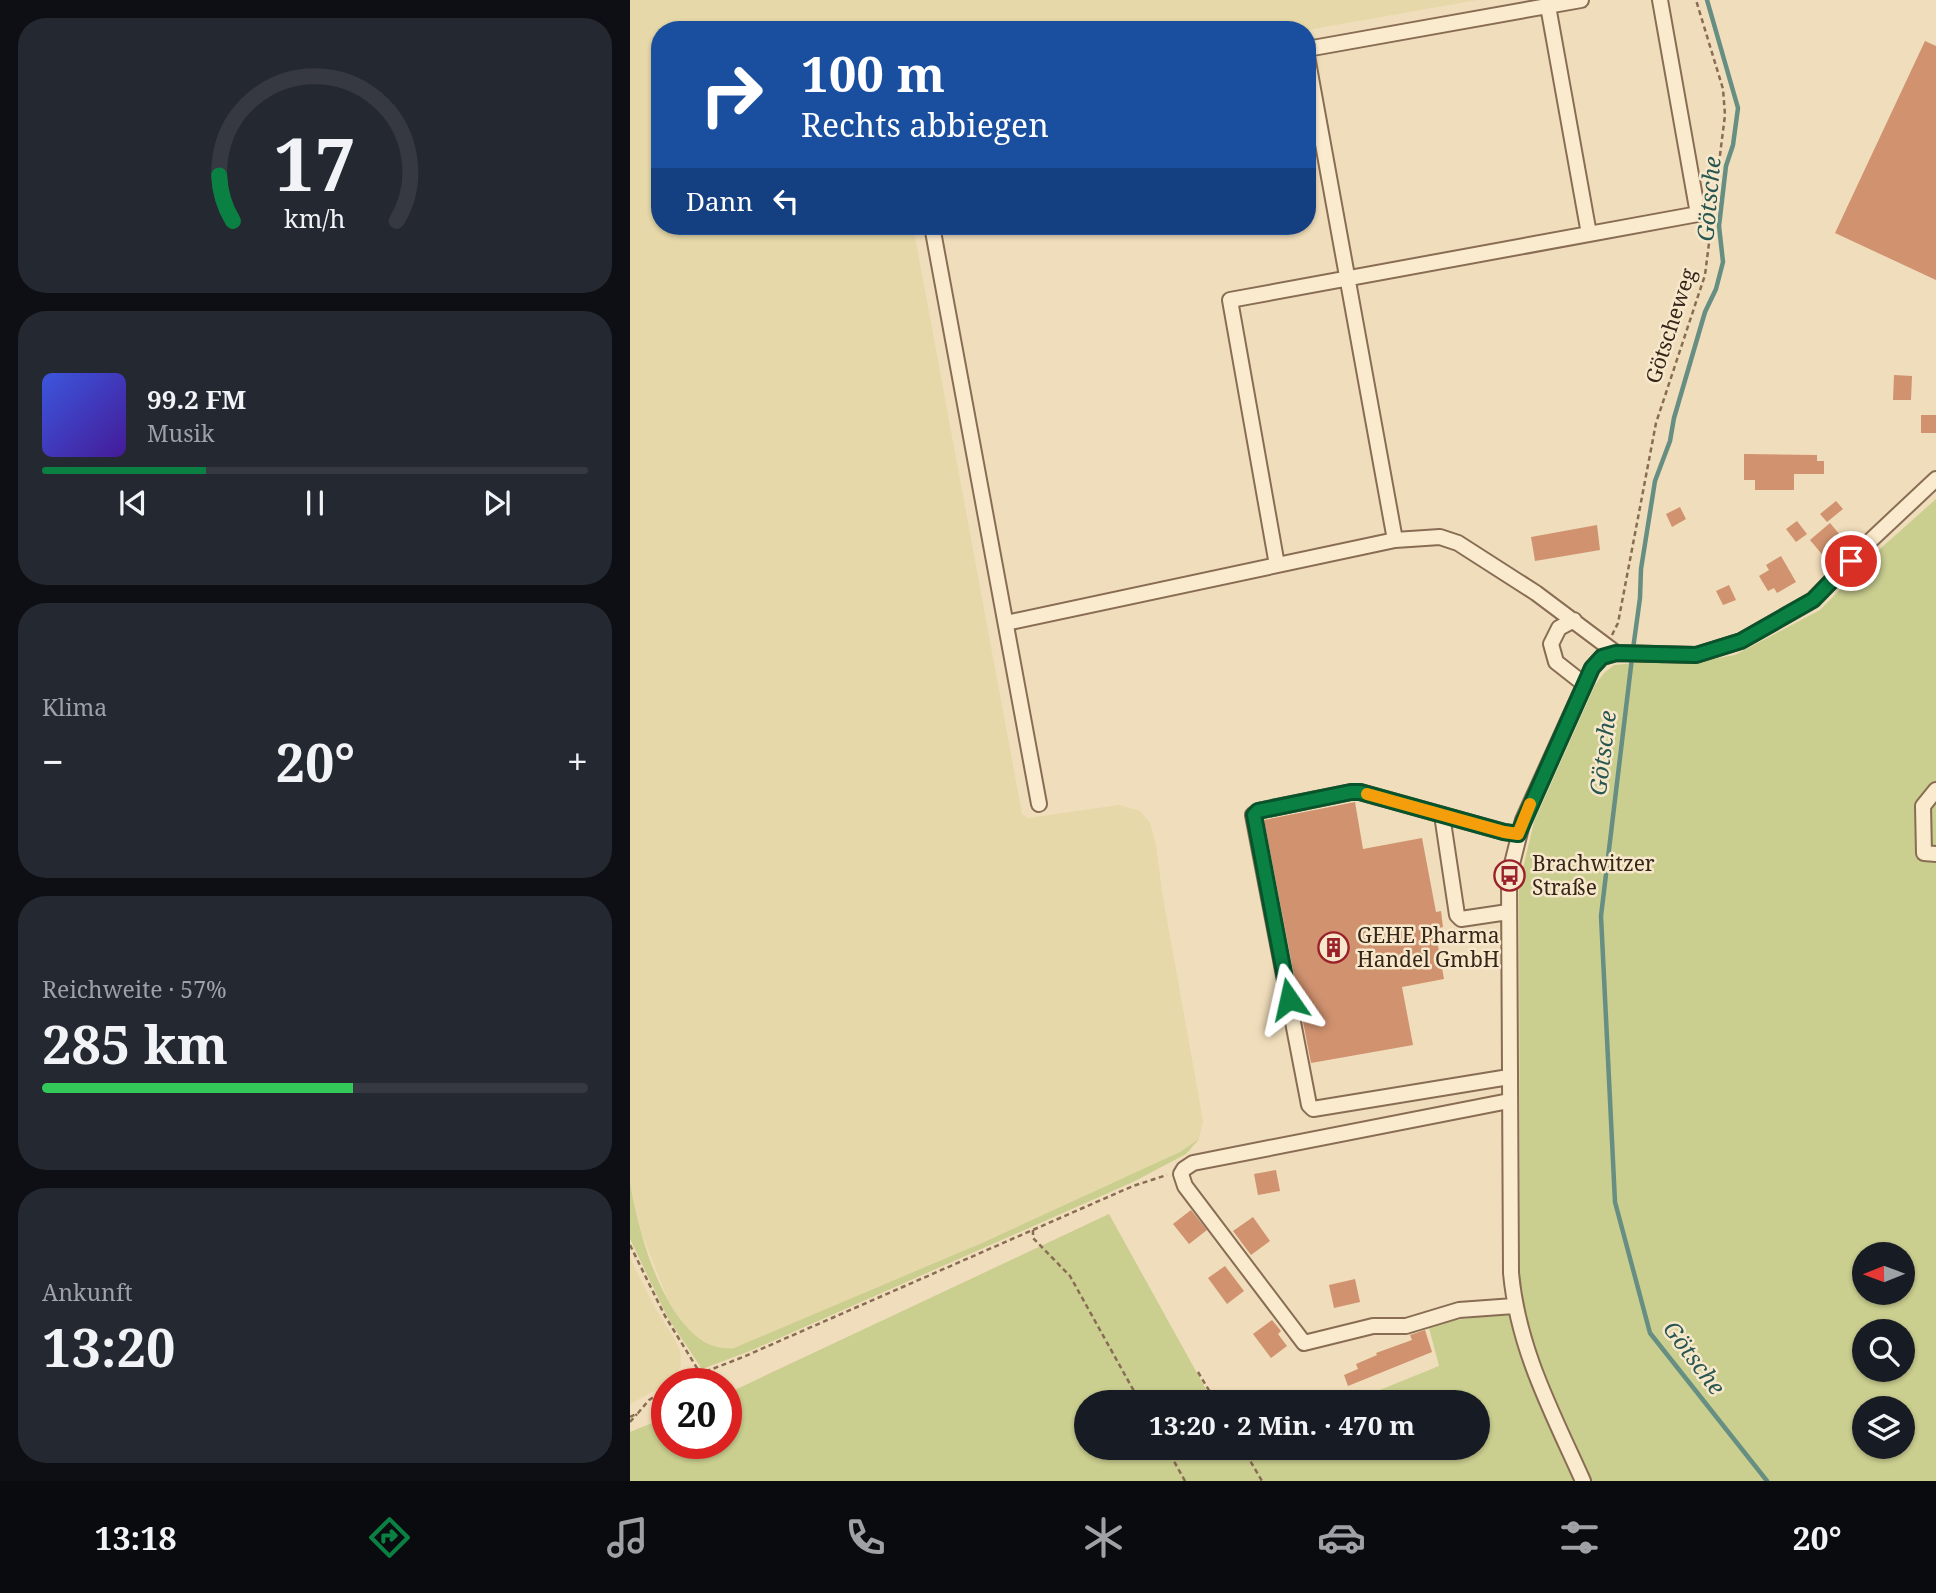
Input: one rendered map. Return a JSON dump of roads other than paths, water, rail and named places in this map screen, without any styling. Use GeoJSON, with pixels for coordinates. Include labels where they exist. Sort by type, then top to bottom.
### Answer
{"type":"FeatureCollection","features":[{"type":"Feature","properties":{"kind":"street"},"geometry":{"type":"LineString","coordinates":[[1316,47],[1581,0]]}},
{"type":"Feature","properties":{"kind":"street"},"geometry":{"type":"LineString","coordinates":[[1277,565],[1230,300],[1698,214],[1660,0]]}},
{"type":"Feature","properties":{"kind":"street"},"geometry":{"type":"LineString","coordinates":[[1548,6],[1589,234]]}},
{"type":"Feature","properties":{"kind":"street"},"geometry":{"type":"LineString","coordinates":[[1316,105],[1395,540]]}},
{"type":"Feature","properties":{"kind":"street"},"geometry":{"type":"LineString","coordinates":[[934,235],[1039,804]]}},
{"type":"Feature","properties":{"kind":"street"},"geometry":{"type":"LineString","coordinates":[[1006,623],[1395,540],[1440,537],[1458,543],[1574,620],[1611,650],[1696,655],[1741,641],[1813,600],[1936,479]]}},
{"type":"Feature","properties":{"kind":"street"},"geometry":{"type":"LineString","coordinates":[[1574,620],[1559,628],[1551,644],[1556,662],[1584,684]]}},
{"type":"Feature","properties":{"kind":"street"},"geometry":{"type":"LineString","coordinates":[[1583,1481],[1528,1359],[1514,1306],[1511,1273],[1509,1101],[1509,876],[1518,834],[1584,684],[1592,668],[1611,650]]}},
{"type":"Feature","properties":{"kind":"street"},"geometry":{"type":"LineString","coordinates":[[1936,790],[1923,806],[1924,853],[1936,853]]}},
{"type":"Feature","properties":{"kind":"street"},"geometry":{"type":"LineString","coordinates":[[1509,1077],[1313,1109],[1309,1105],[1254,815],[1258,811],[1360,792],[1518,834]]}},
{"type":"Feature","properties":{"kind":"street"},"geometry":{"type":"LineString","coordinates":[[1442,815],[1457,915],[1461,919],[1508,912]]}},
{"type":"Feature","properties":{"kind":"street"},"geometry":{"type":"LineString","coordinates":[[1509,1101],[1193,1163],[1181,1174],[1185,1186],[1304,1343],[1373,1326],[1406,1326],[1460,1310],[1514,1306]]}},
{"type":"Feature","properties":{"kind":"waterway","name":"Götsche"},"geometry":{"type":"LineString","coordinates":[[1633,649],[1641,569],[1655,481],[1670,441],[1674,418],[1705,312],[1716,289],[1723,262],[1719,226],[1726,166],[1733,145],[1738,108],[1707,0]]}},
{"type":"Feature","properties":{"kind":"waterway","name":"Götsche"},"geometry":{"type":"LineString","coordinates":[[1632,658],[1601,916],[1615,1202],[1650,1333],[1767,1481]]}},
{"type":"Feature","properties":{"kind":"place","name":"Brachwitzer Straße"},"geometry":{"type":"Point","coordinates":[1509,876]}},
{"type":"Feature","properties":{"kind":"place","name":"GEHE Pharma Handel GmbH"},"geometry":{"type":"Point","coordinates":[1334,948]}}]}
